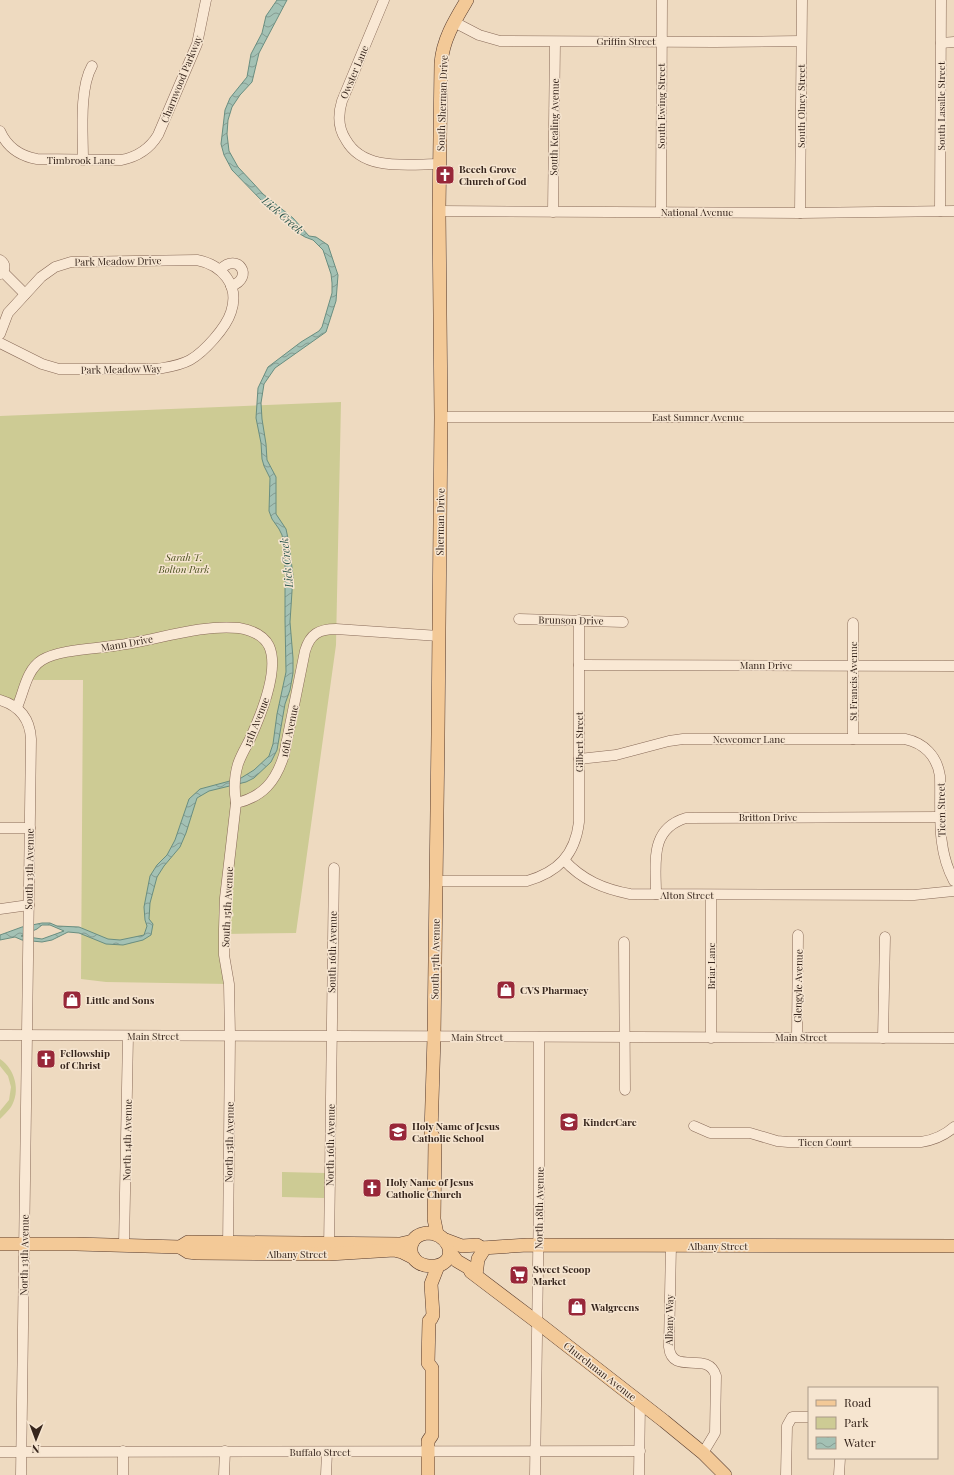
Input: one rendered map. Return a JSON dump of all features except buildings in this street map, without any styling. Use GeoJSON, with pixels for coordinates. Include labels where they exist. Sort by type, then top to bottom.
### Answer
{"type":"FeatureCollection","features":[{"type":"Feature","properties":{"kind":"main road","name":"South Sherman Drive"},"geometry":{"type":"LineString","coordinates":[[440,164],[441,60],[446,39],[467,0]]}},
{"type":"Feature","properties":{"kind":"main road","name":"Sherman Drive"},"geometry":{"type":"LineString","coordinates":[[436,881],[441,417],[440,164]]}},
{"type":"Feature","properties":{"kind":"main road","name":"South 17th Avenue"},"geometry":{"type":"LineString","coordinates":[[431,1133],[436,881]]}},
{"type":"Feature","properties":{"kind":"main road"},"geometry":{"type":"LineString","coordinates":[[429,1321],[424,1316],[424,1272],[411,1250],[427,1217],[427,1140],[431,1133]]}},
{"type":"Feature","properties":{"kind":"main road"},"geometry":{"type":"LineString","coordinates":[[428,1475],[428,1446],[424,1435],[423,1368],[428,1363],[429,1321],[433,1315],[431,1284],[445,1253],[434,1218],[435,1140],[431,1133]]}},
{"type":"Feature","properties":{"kind":"main road"},"geometry":{"type":"LineString","coordinates":[[416,1238],[430,1233],[445,1253]]}},
{"type":"Feature","properties":{"kind":"main road","name":"Albany Street"},"geometry":{"type":"LineString","coordinates":[[180,1246],[188,1252],[198,1253],[329,1249],[400,1244],[416,1238]]}},
{"type":"Feature","properties":{"kind":"main road","name":"Albany Street"},"geometry":{"type":"LineString","coordinates":[[0,1244],[180,1246],[188,1242],[228,1246],[394,1250],[402,1252],[418,1261]]}},
{"type":"Feature","properties":{"kind":"main road","name":"Albany Street"},"geometry":{"type":"LineString","coordinates":[[445,1253],[477,1252],[484,1248],[538,1245],[954,1246]]}},
{"type":"Feature","properties":{"kind":"main road"},"geometry":{"type":"LineString","coordinates":[[473,1274],[478,1259],[484,1248]]}},
{"type":"Feature","properties":{"kind":"main road"},"geometry":{"type":"LineString","coordinates":[[418,1261],[430,1266],[445,1253]]}},
{"type":"Feature","properties":{"kind":"main road","name":"Churchman Avenue"},"geometry":{"type":"LineString","coordinates":[[445,1253],[468,1268],[473,1274],[640,1402],[703,1453],[725,1475]]}},
{"type":"Feature","properties":{"kind":"street","name":"Charnwood Parkway"},"geometry":{"type":"LineString","coordinates":[[159,133],[197,44],[206,0]]}},
{"type":"Feature","properties":{"kind":"street","name":"Owster Lane"},"geometry":{"type":"LineString","coordinates":[[384,0],[342,101],[339,116],[342,132],[351,148],[372,162],[440,164]]}},
{"type":"Feature","properties":{"kind":"street","name":"South Ewing Street"},"geometry":{"type":"LineString","coordinates":[[661,212],[662,0]]}},
{"type":"Feature","properties":{"kind":"street","name":"South Olney Street"},"geometry":{"type":"LineString","coordinates":[[800,212],[802,0]]}},
{"type":"Feature","properties":{"kind":"street","name":"South Lasalle Street"},"geometry":{"type":"LineString","coordinates":[[940,211],[941,0]]}},
{"type":"Feature","properties":{"kind":"street","name":"Griffin Street"},"geometry":{"type":"LineString","coordinates":[[454,22],[479,35],[500,41],[801,41]]}},
{"type":"Feature","properties":{"kind":"street","name":"South Kealing Avenue"},"geometry":{"type":"LineString","coordinates":[[553,212],[555,42]]}},
{"type":"Feature","properties":{"kind":"street"},"geometry":{"type":"LineString","coordinates":[[941,42],[954,42]]}},
{"type":"Feature","properties":{"kind":"street"},"geometry":{"type":"LineString","coordinates":[[83,160],[84,90],[87,75],[92,66]]}},
{"type":"Feature","properties":{"kind":"street","name":"Timbrook Lane"},"geometry":{"type":"LineString","coordinates":[[1,134],[12,148],[28,158],[121,160],[132,157],[148,148],[159,133]]}},
{"type":"Feature","properties":{"kind":"street","name":"National Avenue"},"geometry":{"type":"LineString","coordinates":[[439,211],[954,211]]}},
{"type":"Feature","properties":{"kind":"street"},"geometry":{"type":"LineString","coordinates":[[0,260],[4,267],[1,273],[25,294]]}},
{"type":"Feature","properties":{"kind":"street","name":"Park Meadow Drive"},"geometry":{"type":"LineString","coordinates":[[0,334],[7,314],[25,294],[49,270],[71,262],[197,260],[210,263],[220,270],[227,277],[231,286]]}},
{"type":"Feature","properties":{"kind":"street"},"geometry":{"type":"LineString","coordinates":[[220,270],[224,266],[231,263],[238,264],[243,272],[242,278],[238,283],[231,286]]}},
{"type":"Feature","properties":{"kind":"street","name":"Park Meadow Way"},"geometry":{"type":"LineString","coordinates":[[0,343],[42,364],[59,369],[157,369],[179,365],[199,354],[210,343],[228,319],[233,301],[231,286]]}},
{"type":"Feature","properties":{"kind":"street","name":"East Sumner Avenue"},"geometry":{"type":"LineString","coordinates":[[441,417],[954,417]]}},
{"type":"Feature","properties":{"kind":"street","name":"Brunson Drive"},"geometry":{"type":"LineString","coordinates":[[519,620],[622,622]]}},
{"type":"Feature","properties":{"kind":"street","name":"Gilbert Street"},"geometry":{"type":"LineString","coordinates":[[564,860],[574,844],[578,828],[579,620]]}},
{"type":"Feature","properties":{"kind":"street","name":"St Francis Avenue"},"geometry":{"type":"LineString","coordinates":[[853,623],[853,739]]}},
{"type":"Feature","properties":{"kind":"street","name":"Mann Drive"},"geometry":{"type":"LineString","coordinates":[[16,708],[31,671],[39,662],[51,656],[213,628],[245,629],[257,633],[265,640]]}},
{"type":"Feature","properties":{"kind":"street","name":"16th Avenue"},"geometry":{"type":"LineString","coordinates":[[236,803],[258,795],[268,786],[281,765],[304,652],[312,637],[321,630],[336,629],[439,636]]}},
{"type":"Feature","properties":{"kind":"street","name":"15th Avenue"},"geometry":{"type":"LineString","coordinates":[[236,803],[234,788],[240,758],[254,730],[268,693],[271,675],[271,656],[269,647],[265,640]]}},
{"type":"Feature","properties":{"kind":"street","name":"Mann Drive"},"geometry":{"type":"LineString","coordinates":[[579,665],[954,666]]}},
{"type":"Feature","properties":{"kind":"street"},"geometry":{"type":"LineString","coordinates":[[0,700],[16,708]]}},
{"type":"Feature","properties":{"kind":"street","name":"South 13th Avenue"},"geometry":{"type":"LineString","coordinates":[[16,708],[25,717],[30,734],[27,1036]]}},
{"type":"Feature","properties":{"kind":"street","name":"Newcomer Lane"},"geometry":{"type":"LineString","coordinates":[[579,759],[616,756],[669,741],[683,739],[905,739],[920,744]]}},
{"type":"Feature","properties":{"kind":"street","name":"Ticen Street"},"geometry":{"type":"LineString","coordinates":[[920,744],[930,752],[938,766],[940,776],[940,836],[946,865],[954,881]]}},
{"type":"Feature","properties":{"kind":"street","name":"South 15th Avenue"},"geometry":{"type":"LineString","coordinates":[[230,1036],[229,984],[224,955],[224,929],[225,898],[236,803]]}},
{"type":"Feature","properties":{"kind":"street","name":"Britton Drive"},"geometry":{"type":"LineString","coordinates":[[656,894],[656,854],[658,843],[667,829],[677,821],[686,818],[940,818]]}},
{"type":"Feature","properties":{"kind":"street"},"geometry":{"type":"LineString","coordinates":[[0,828],[30,828]]}},
{"type":"Feature","properties":{"kind":"street"},"geometry":{"type":"LineString","coordinates":[[436,881],[527,881],[546,874],[564,860]]}},
{"type":"Feature","properties":{"kind":"street","name":"Alton Street"},"geometry":{"type":"LineString","coordinates":[[564,860],[584,877],[608,889],[630,894],[914,895],[954,891]]}},
{"type":"Feature","properties":{"kind":"street","name":"South 16th Avenue"},"geometry":{"type":"LineString","coordinates":[[331,1036],[334,868]]}},
{"type":"Feature","properties":{"kind":"street","name":"Briar Lane"},"geometry":{"type":"LineString","coordinates":[[711,895],[711,1038]]}},
{"type":"Feature","properties":{"kind":"street"},"geometry":{"type":"LineString","coordinates":[[0,908],[29,909]]}},
{"type":"Feature","properties":{"kind":"street","name":"Glengyle Avenue"},"geometry":{"type":"LineString","coordinates":[[797,1037],[798,935]]}},
{"type":"Feature","properties":{"kind":"street"},"geometry":{"type":"LineString","coordinates":[[883,1038],[885,937]]}},
{"type":"Feature","properties":{"kind":"street"},"geometry":{"type":"LineString","coordinates":[[624,942],[625,1090]]}},
{"type":"Feature","properties":{"kind":"street","name":"Main Street"},"geometry":{"type":"LineString","coordinates":[[0,1035],[954,1038]]}},
{"type":"Feature","properties":{"kind":"street","name":"North 13th Avenue"},"geometry":{"type":"LineString","coordinates":[[21,1475],[27,1036]]}},
{"type":"Feature","properties":{"kind":"street","name":"North 14th Avenue"},"geometry":{"type":"LineString","coordinates":[[124,1245],[128,1036]]}},
{"type":"Feature","properties":{"kind":"street","name":"North 15th Avenue"},"geometry":{"type":"LineString","coordinates":[[228,1246],[230,1036]]}},
{"type":"Feature","properties":{"kind":"street","name":"North 16th Avenue"},"geometry":{"type":"LineString","coordinates":[[329,1249],[331,1036]]}},
{"type":"Feature","properties":{"kind":"street","name":"North 18th Avenue"},"geometry":{"type":"LineString","coordinates":[[535,1475],[539,1037]]}},
{"type":"Feature","properties":{"kind":"street","name":"Ticen Court"},"geometry":{"type":"LineString","coordinates":[[694,1126],[710,1133],[750,1134],[777,1141],[795,1142],[921,1142],[942,1136],[954,1127]]}},
{"type":"Feature","properties":{"kind":"street","name":"Albany Way"},"geometry":{"type":"LineString","coordinates":[[671,1245],[670,1353],[677,1361],[680,1362],[707,1364],[713,1369],[716,1376],[714,1433],[703,1453]]}},
{"type":"Feature","properties":{"kind":"street"},"geometry":{"type":"LineString","coordinates":[[639,1475],[640,1402]]}},
{"type":"Feature","properties":{"kind":"street"},"geometry":{"type":"LineString","coordinates":[[786,1475],[787,1426],[792,1416],[808,1417]]}},
{"type":"Feature","properties":{"kind":"street","name":"Buffalo Street"},"geometry":{"type":"LineString","coordinates":[[0,1452],[327,1452],[428,1446],[535,1451],[640,1451]]}},
{"type":"Feature","properties":{"kind":"street"},"geometry":{"type":"LineString","coordinates":[[123,1451],[123,1475]]}},
{"type":"Feature","properties":{"kind":"street"},"geometry":{"type":"LineString","coordinates":[[224,1475],[225,1452]]}},
{"type":"Feature","properties":{"kind":"street"},"geometry":{"type":"LineString","coordinates":[[326,1475],[327,1452]]}},
{"type":"Feature","properties":{"kind":"street"},"geometry":{"type":"LineString","coordinates":[[839,1475],[840,1459]]}},
{"type":"Feature","properties":{"kind":"green space","name":"Sarah T. Bolton Park"},"geometry":{"type":"Polygon","coordinates":[[[341,402],[336,645],[296,933],[224,934],[229,984],[106,982],[81,979],[83,680],[27,680],[17,707],[0,700],[0,416],[341,402]]]}},
{"type":"Feature","properties":{"kind":"green space"},"geometry":{"type":"Polygon","coordinates":[[[0,1059],[13,1074],[16,1094],[11,1107],[0,1119],[0,1111],[9,1100],[11,1087],[8,1076],[0,1066],[0,1059]]]}},
{"type":"Feature","properties":{"kind":"green space"},"geometry":{"type":"Polygon","coordinates":[[[282,1172],[325,1173],[324,1198],[282,1197],[282,1172]]]}},
{"type":"Feature","properties":{"kind":"water","name":"Lick Creek"},"geometry":{"type":"Polygon","coordinates":[[[277,0],[287,0],[259,53],[252,82],[240,95],[232,107],[228,120],[227,134],[229,151],[238,167],[263,194],[293,218],[309,236],[316,237],[328,245],[338,275],[336,301],[326,332],[275,368],[264,384],[261,403],[267,460],[276,477],[276,514],[286,529],[293,576],[290,622],[293,673],[290,690],[285,704],[277,750],[271,762],[254,778],[246,782],[209,791],[197,798],[180,847],[157,877],[150,903],[149,919],[153,924],[151,935],[143,940],[123,945],[106,944],[79,933],[68,932],[52,940],[42,942],[22,940],[15,937],[0,940],[0,935],[22,927],[42,923],[50,923],[57,926],[79,927],[108,939],[120,940],[144,935],[147,926],[144,907],[150,876],[157,865],[167,855],[175,840],[189,799],[200,789],[241,778],[254,770],[269,756],[273,744],[277,714],[286,672],[285,555],[282,535],[269,511],[270,478],[262,459],[261,443],[256,418],[258,388],[268,367],[301,342],[319,331],[322,327],[332,293],[332,283],[331,274],[323,250],[313,240],[295,231],[285,218],[262,201],[232,170],[224,155],[221,144],[225,110],[230,98],[247,77],[251,54],[262,33],[266,16],[277,0]],[[42,925],[37,929],[21,936],[42,939],[64,931],[50,925],[42,925]]]}},
{"type":"Feature","properties":{"kind":"place","name":"Beech Grove Church of God"},"geometry":{"type":"Point","coordinates":[445,175]}},
{"type":"Feature","properties":{"kind":"place","name":"CVS Pharmacy"},"geometry":{"type":"Point","coordinates":[506,990]}},
{"type":"Feature","properties":{"kind":"place","name":"Little and Sons"},"geometry":{"type":"Point","coordinates":[72,1000]}},
{"type":"Feature","properties":{"kind":"place","name":"Fellowship of Christ"},"geometry":{"type":"Point","coordinates":[46,1059]}},
{"type":"Feature","properties":{"kind":"place","name":"KinderCare"},"geometry":{"type":"Point","coordinates":[569,1122]}},
{"type":"Feature","properties":{"kind":"place","name":"Holy Name of Jesus Catholic School"},"geometry":{"type":"Point","coordinates":[398,1132]}},
{"type":"Feature","properties":{"kind":"place","name":"Holy Name of Jesus Catholic Church"},"geometry":{"type":"Point","coordinates":[372,1188]}},
{"type":"Feature","properties":{"kind":"place","name":"Sweet Scoop Market"},"geometry":{"type":"Point","coordinates":[519,1275]}},
{"type":"Feature","properties":{"kind":"place","name":"Walgreens"},"geometry":{"type":"Point","coordinates":[577,1307]}}]}
